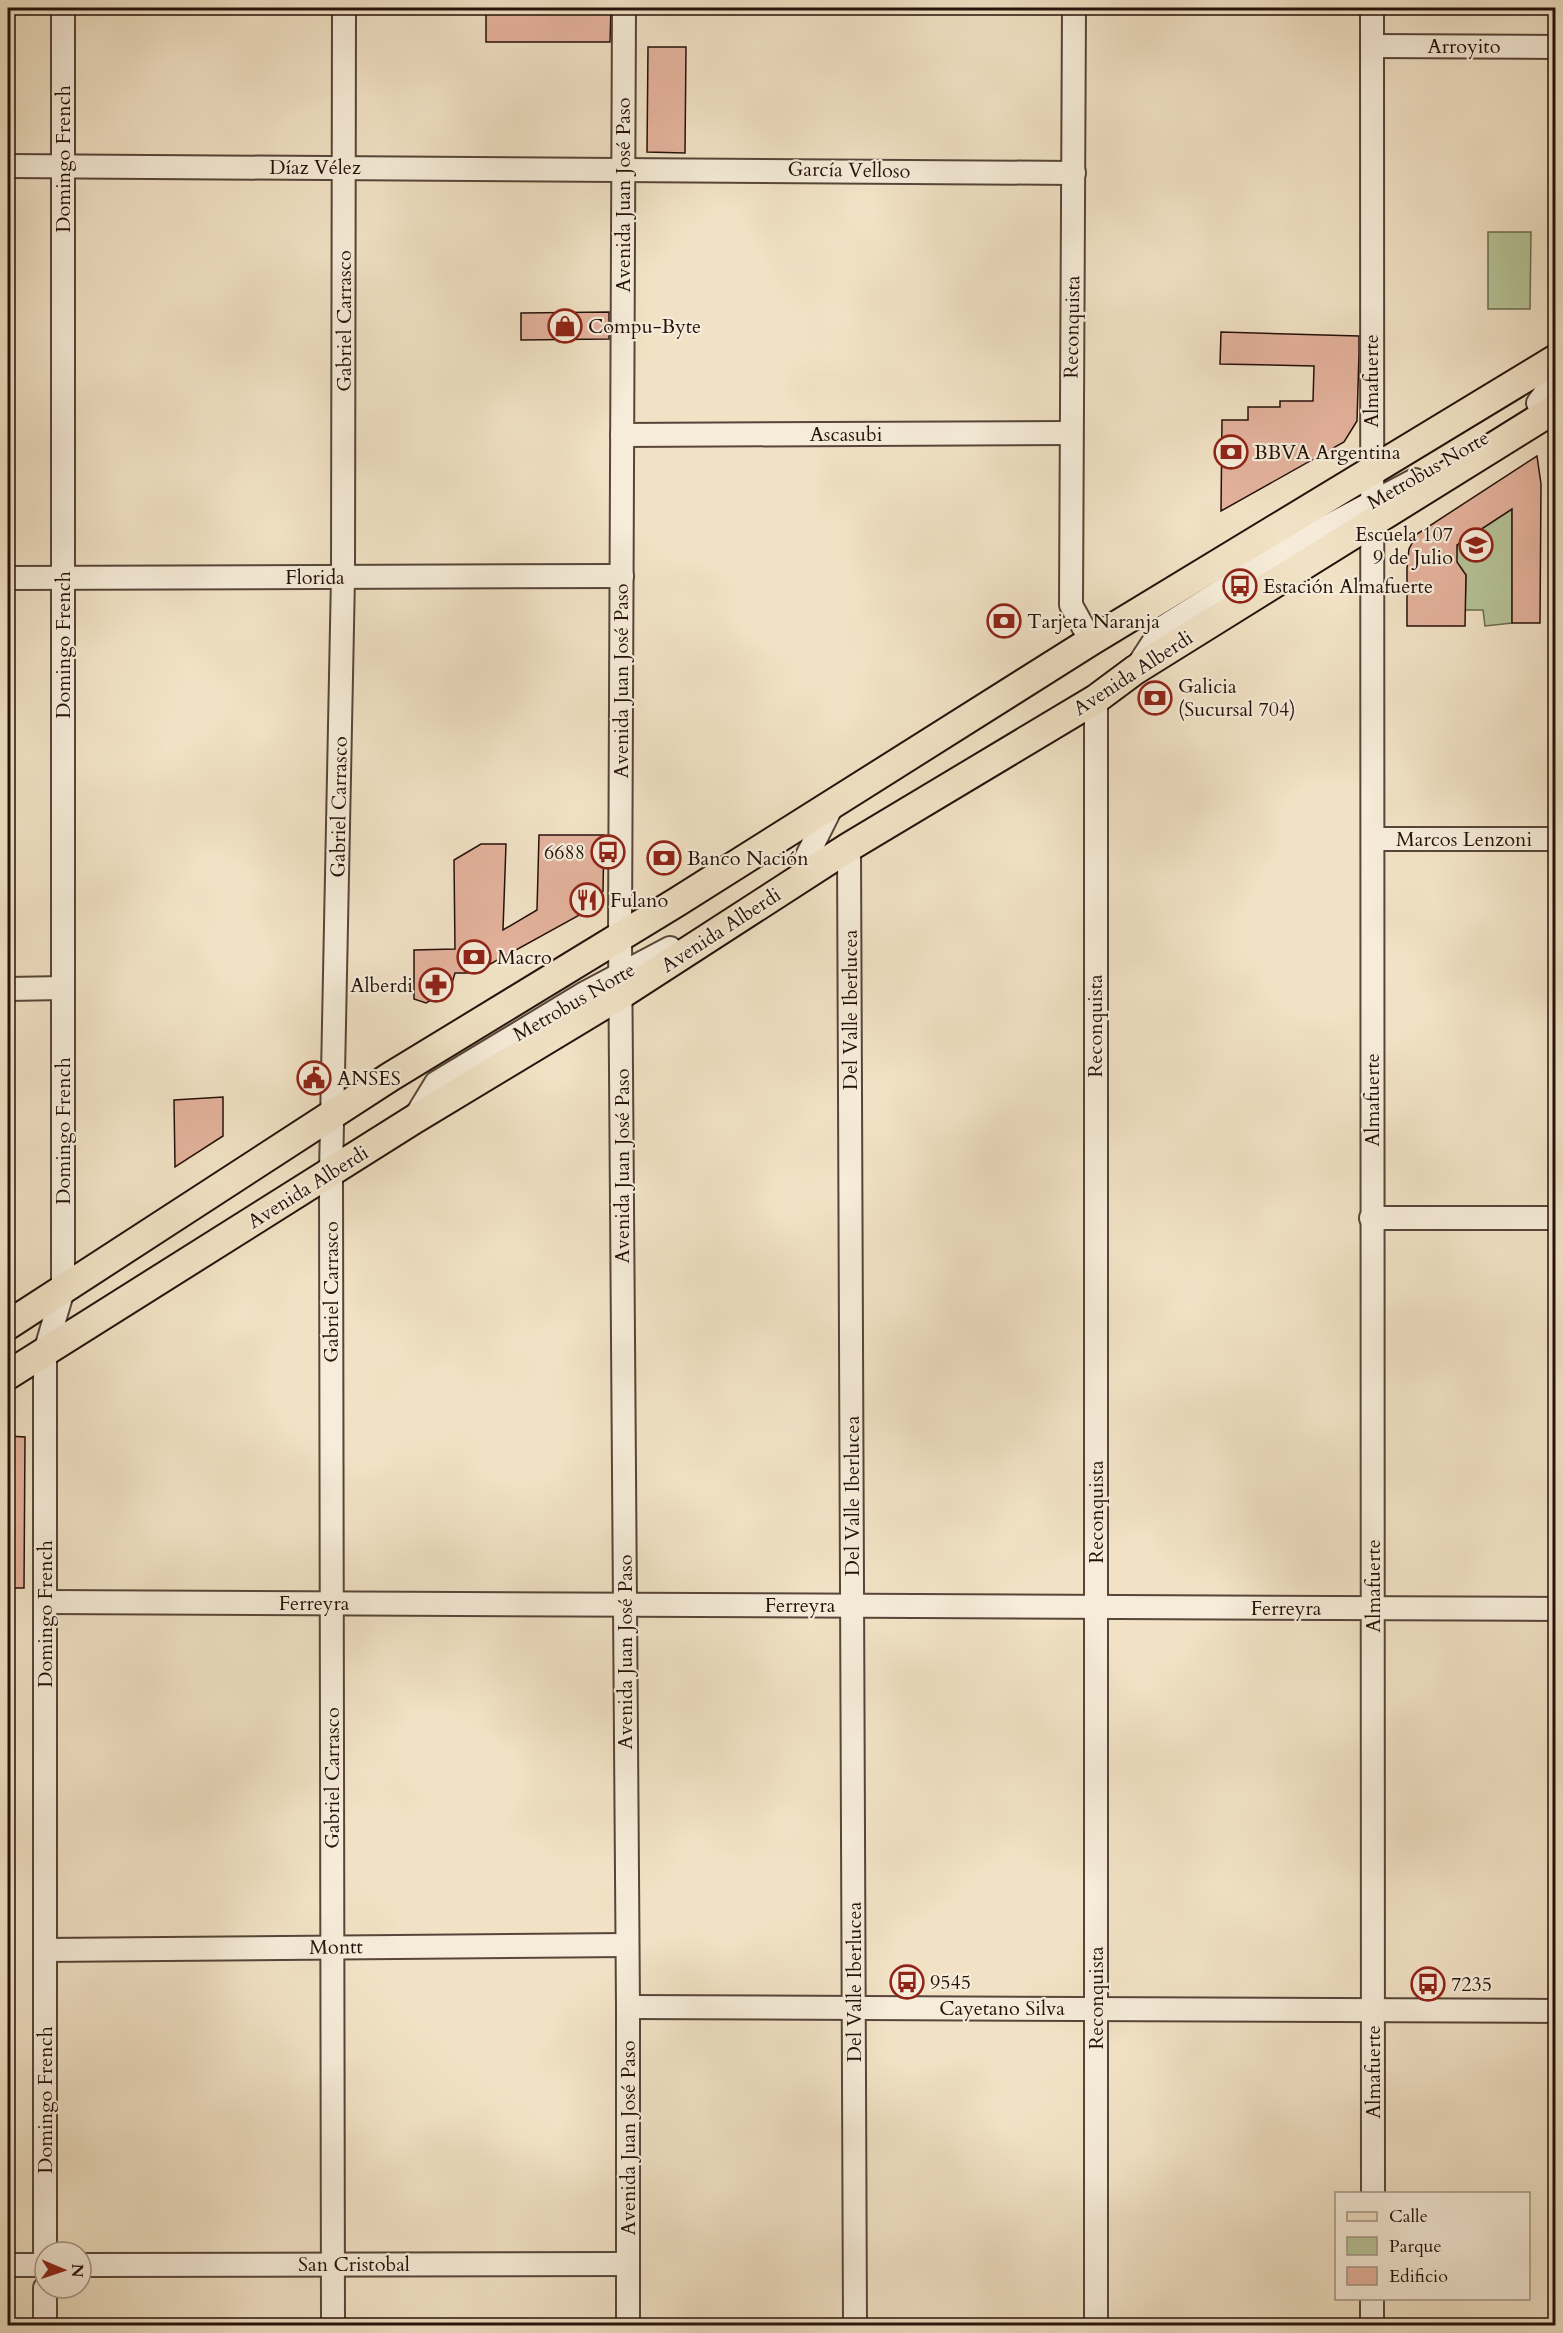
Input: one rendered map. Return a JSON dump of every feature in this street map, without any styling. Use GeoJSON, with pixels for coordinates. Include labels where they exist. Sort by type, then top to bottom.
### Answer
{"type":"FeatureCollection","features":[{"type":"Feature","properties":{"kind":"main road"},"geometry":{"type":"LineString","coordinates":[[8,1325],[390,1077],[620,937],[1091,641],[1556,359]]}},
{"type":"Feature","properties":{"kind":"main road","name":"Avenida Alberdi"},"geometry":{"type":"LineString","coordinates":[[8,1375],[331,1173],[620,985],[1096,699],[1135,670],[1371,514],[1550,403]]}},
{"type":"Feature","properties":{"kind":"street","name":"Domingo French"},"geometry":{"type":"LineString","coordinates":[[45,2240],[45,1352],[63,1290],[63,8]]}},
{"type":"Feature","properties":{"kind":"street","name":"Gabriel Carrasco"},"geometry":{"type":"LineString","coordinates":[[333,2325],[331,1173],[343,577],[345,8]]}},
{"type":"Feature","properties":{"kind":"street","name":"Avenida Juan José Paso"},"geometry":{"type":"LineString","coordinates":[[624,8],[620,985],[628,2007],[628,2325]]}},
{"type":"Feature","properties":{"kind":"street","name":"Reconquista"},"geometry":{"type":"LineString","coordinates":[[1074,8],[1070,433],[1071,605],[1091,641]]}},
{"type":"Feature","properties":{"kind":"street","name":"Almafuerte"},"geometry":{"type":"LineString","coordinates":[[1372,8],[1372,2192]]}},
{"type":"Feature","properties":{"kind":"street","name":"Arroyito"},"geometry":{"type":"LineString","coordinates":[[1372,46],[1556,47]]}},
{"type":"Feature","properties":{"kind":"street","name":"Díaz Vélez"},"geometry":{"type":"LineString","coordinates":[[8,166],[623,168]]}},
{"type":"Feature","properties":{"kind":"street","name":"García Velloso"},"geometry":{"type":"LineString","coordinates":[[623,168],[1074,173]]}},
{"type":"Feature","properties":{"kind":"street"},"geometry":{"type":"LineString","coordinates":[[1550,403],[1556,378]]}},
{"type":"Feature","properties":{"kind":"street","name":"Ascasubi"},"geometry":{"type":"LineString","coordinates":[[622,435],[1070,433]]}},
{"type":"Feature","properties":{"kind":"street","name":"Metrobus Norte"},"geometry":{"type":"LineString","coordinates":[[1135,670],[1163,627],[1307,537],[1371,514]]}},
{"type":"Feature","properties":{"kind":"street","name":"Florida"},"geometry":{"type":"LineString","coordinates":[[8,579],[621,576]]}},
{"type":"Feature","properties":{"kind":"street"},"geometry":{"type":"LineString","coordinates":[[1116,626],[1163,627]]}},
{"type":"Feature","properties":{"kind":"street","name":"Reconquista"},"geometry":{"type":"LineString","coordinates":[[1096,699],[1096,2325]]}},
{"type":"Feature","properties":{"kind":"street"},"geometry":{"type":"LineString","coordinates":[[803,864],[833,804]]}},
{"type":"Feature","properties":{"kind":"street","name":"Marcos Lenzoni"},"geometry":{"type":"LineString","coordinates":[[1373,839],[1556,839]]}},
{"type":"Feature","properties":{"kind":"street","name":"Metrobus Norte"},"geometry":{"type":"LineString","coordinates":[[413,1120],[436,1083],[585,993],[620,985],[663,953],[803,864],[849,847]]}},
{"type":"Feature","properties":{"kind":"street","name":"Del Valle Iberlucea"},"geometry":{"type":"LineString","coordinates":[[849,847],[855,2325]]}},
{"type":"Feature","properties":{"kind":"street"},"geometry":{"type":"LineString","coordinates":[[8,989],[63,988]]}},
{"type":"Feature","properties":{"kind":"street"},"geometry":{"type":"LineString","coordinates":[[390,1077],[436,1083]]}},
{"type":"Feature","properties":{"kind":"street"},"geometry":{"type":"LineString","coordinates":[[1371,1218],[1556,1218]]}},
{"type":"Feature","properties":{"kind":"street","name":"Ferreyra"},"geometry":{"type":"LineString","coordinates":[[45,1602],[1556,1609]]}},
{"type":"Feature","properties":{"kind":"street","name":"Montt"},"geometry":{"type":"LineString","coordinates":[[45,1950],[627,1945]]}},
{"type":"Feature","properties":{"kind":"street","name":"Cayetano Silva"},"geometry":{"type":"LineString","coordinates":[[628,2007],[1556,2011]]}},
{"type":"Feature","properties":{"kind":"street","name":"San Cristobal"},"geometry":{"type":"LineString","coordinates":[[93,2265],[628,2264]]}},
{"type":"Feature","properties":{"kind":"street"},"geometry":{"type":"LineString","coordinates":[[8,2265],[33,2265]]}},
{"type":"Feature","properties":{"kind":"street"},"geometry":{"type":"LineString","coordinates":[[45,2300],[45,2325]]}},
{"type":"Feature","properties":{"kind":"street"},"geometry":{"type":"LineString","coordinates":[[1372,2300],[1372,2325]]}},
{"type":"Feature","properties":{"kind":"green space"},"geometry":{"type":"Polygon","coordinates":[[[1488,232],[1531,232],[1530,309],[1488,309],[1488,232]]]}},
{"type":"Feature","properties":{"kind":"green space"},"geometry":{"type":"Polygon","coordinates":[[[1512,509],[1512,623],[1485,626],[1483,610],[1465,610],[1466,575],[1455,575],[1457,544],[1512,509]]]}},
{"type":"Feature","properties":{"kind":"building"},"geometry":{"type":"Polygon","coordinates":[[[486,8],[611,8],[610,42],[486,42],[486,8]]]}},
{"type":"Feature","properties":{"kind":"building"},"geometry":{"type":"Polygon","coordinates":[[[648,47],[686,47],[685,153],[647,152],[648,47]]]}},
{"type":"Feature","properties":{"kind":"building","name":"Compu-Byte"},"geometry":{"type":"Polygon","coordinates":[[[609,312],[609,339],[521,340],[521,313],[609,312]]]}},
{"type":"Feature","properties":{"kind":"building"},"geometry":{"type":"Polygon","coordinates":[[[1221,332],[1359,336],[1359,353],[1357,421],[1344,442],[1221,511],[1222,420],[1248,420],[1248,407],[1280,407],[1280,401],[1313,401],[1314,366],[1220,364],[1221,332]]]}},
{"type":"Feature","properties":{"kind":"building","name":"Escuela 107 9 de Julio"},"geometry":{"type":"Polygon","coordinates":[[[1537,456],[1541,484],[1540,623],[1512,623],[1512,509],[1457,545],[1457,562],[1466,575],[1465,626],[1407,626],[1409,549],[1417,534],[1537,456]]]}},
{"type":"Feature","properties":{"kind":"building"},"geometry":{"type":"Polygon","coordinates":[[[539,835],[604,835],[603,891],[594,907],[474,973],[455,973],[450,990],[426,1003],[414,999],[414,950],[455,949],[454,860],[481,844],[506,844],[503,930],[537,910],[539,835]]]}},
{"type":"Feature","properties":{"kind":"building"},"geometry":{"type":"Polygon","coordinates":[[[223,1097],[223,1136],[175,1167],[174,1100],[223,1097]]]}},
{"type":"Feature","properties":{"kind":"building"},"geometry":{"type":"Polygon","coordinates":[[[8,1436],[25,1437],[24,1588],[8,1588],[8,1436]]]}},
{"type":"Feature","properties":{"kind":"place","name":"Compu-Byte"},"geometry":{"type":"Point","coordinates":[565,326]}},
{"type":"Feature","properties":{"kind":"place","name":"BBVA Argentina"},"geometry":{"type":"Point","coordinates":[1231,452]}},
{"type":"Feature","properties":{"kind":"place","name":"Escuela 107 9 de Julio"},"geometry":{"type":"Point","coordinates":[1476,545]}},
{"type":"Feature","properties":{"kind":"place","name":"Estación Almafuerte"},"geometry":{"type":"Point","coordinates":[1240,586]}},
{"type":"Feature","properties":{"kind":"place","name":"Tarjeta Naranja"},"geometry":{"type":"Point","coordinates":[1004,621]}},
{"type":"Feature","properties":{"kind":"place","name":"Galicia (Sucursal 704)"},"geometry":{"type":"Point","coordinates":[1155,698]}},
{"type":"Feature","properties":{"kind":"place","name":"6688"},"geometry":{"type":"Point","coordinates":[608,852]}},
{"type":"Feature","properties":{"kind":"place","name":"Banco Nación"},"geometry":{"type":"Point","coordinates":[664,858]}},
{"type":"Feature","properties":{"kind":"place","name":"Fulano"},"geometry":{"type":"Point","coordinates":[587,900]}},
{"type":"Feature","properties":{"kind":"place","name":"Macro"},"geometry":{"type":"Point","coordinates":[474,957]}},
{"type":"Feature","properties":{"kind":"place","name":"Alberdi"},"geometry":{"type":"Point","coordinates":[436,985]}},
{"type":"Feature","properties":{"kind":"place","name":"ANSES"},"geometry":{"type":"Point","coordinates":[314,1078]}},
{"type":"Feature","properties":{"kind":"place","name":"9545"},"geometry":{"type":"Point","coordinates":[907,1982]}},
{"type":"Feature","properties":{"kind":"place","name":"7235"},"geometry":{"type":"Point","coordinates":[1428,1984]}}]}
